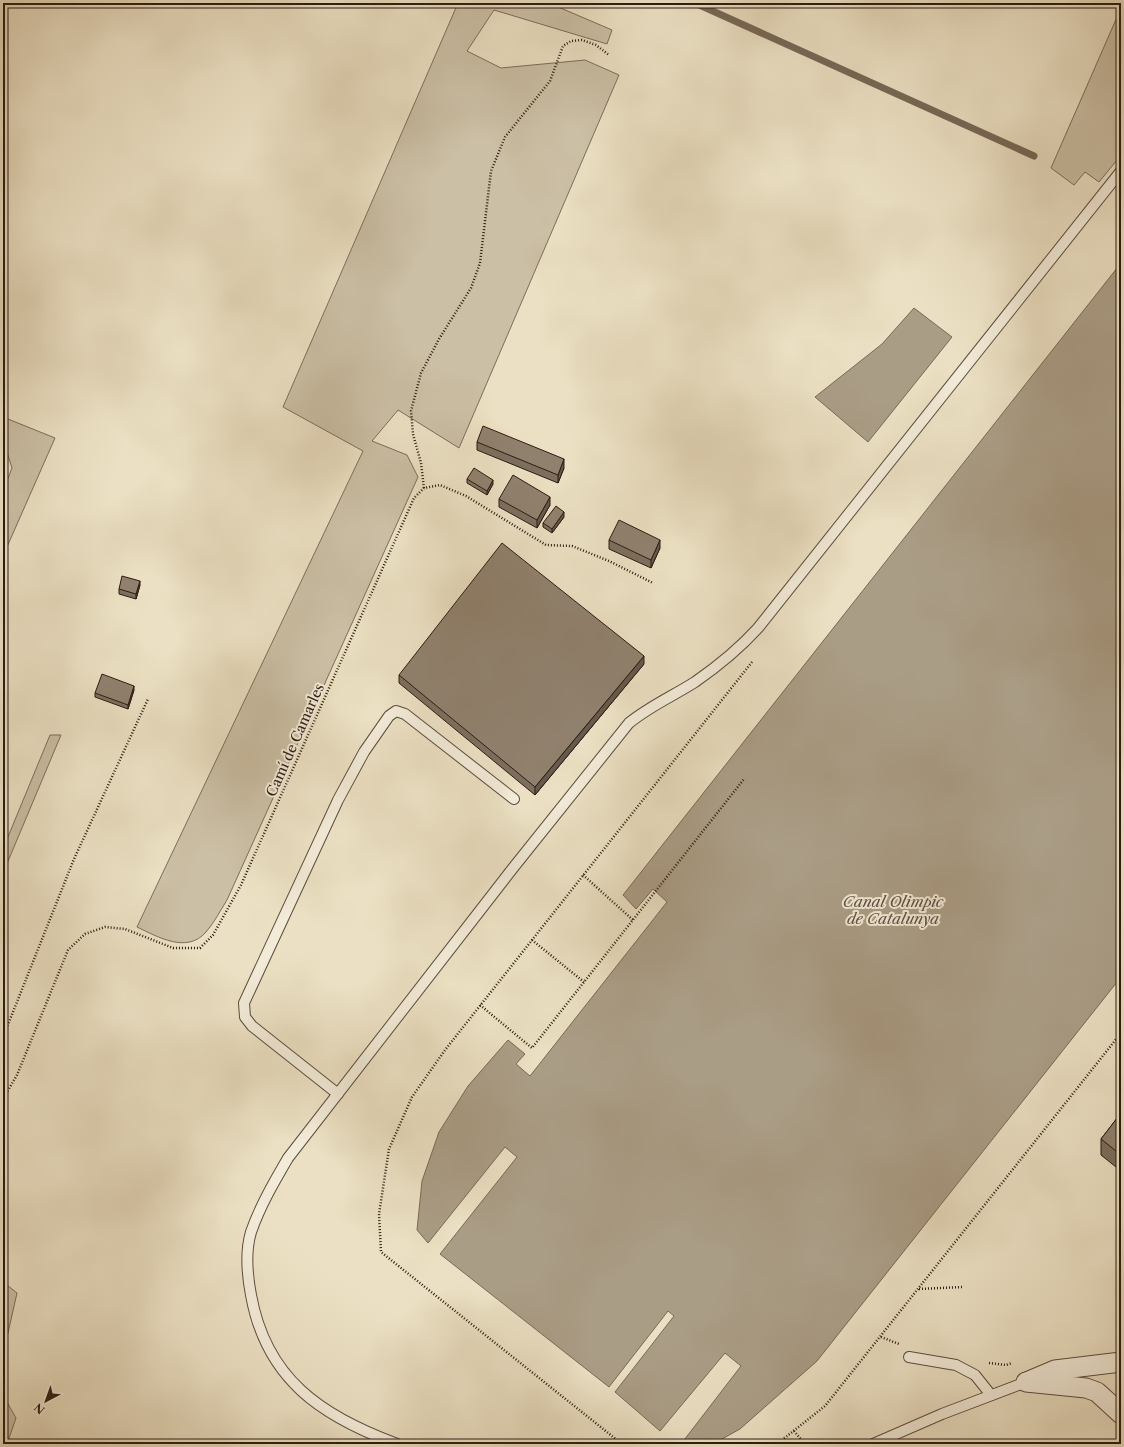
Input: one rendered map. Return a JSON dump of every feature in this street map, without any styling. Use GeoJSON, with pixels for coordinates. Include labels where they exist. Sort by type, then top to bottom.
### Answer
{"type":"FeatureCollection","features":[{"type":"Feature","properties":{"kind":"street"},"geometry":{"type":"LineString","coordinates":[[1026,1382],[1055,1370],[1121,1362]]}},
{"type":"Feature","properties":{"kind":"street"},"geometry":{"type":"LineString","coordinates":[[1026,1382],[1086,1388],[1097,1392],[1121,1414]]}},
{"type":"Feature","properties":{"kind":"lane"},"geometry":{"type":"LineString","coordinates":[[397,1444],[372,1435],[340,1420],[306,1396],[279,1365],[262,1338],[252,1305],[246,1270],[251,1233],[267,1194],[288,1158],[513,868],[629,723],[645,710],[694,682],[737,651],[758,628],[1121,170]]}},
{"type":"Feature","properties":{"kind":"lane"},"geometry":{"type":"LineString","coordinates":[[338,1094],[252,1026],[245,1017],[244,1003],[290,905],[315,846],[364,752],[389,716],[396,711],[405,714],[514,799]]}},
{"type":"Feature","properties":{"kind":"lane"},"geometry":{"type":"LineString","coordinates":[[909,1357],[956,1365],[975,1376],[991,1395]]}},
{"type":"Feature","properties":{"kind":"lane"},"geometry":{"type":"LineString","coordinates":[[873,1444],[1026,1382]]}},
{"type":"Feature","properties":{"kind":"path"},"geometry":{"type":"LineString","coordinates":[[609,56],[596,45],[582,40],[571,41],[563,46],[550,81],[505,137],[492,171],[480,263],[471,288],[439,339],[421,373],[411,411],[413,434],[421,463],[424,488],[440,485],[466,496],[546,545],[572,546],[609,561],[653,583]]}},
{"type":"Feature","properties":{"kind":"path","name":"Camí de Camarles"},"geometry":{"type":"LineString","coordinates":[[3,1099],[17,1075],[68,950],[85,934],[104,927],[125,929],[173,948],[200,948],[212,935],[241,885],[414,498],[424,488]]}},
{"type":"Feature","properties":{"kind":"path"},"geometry":{"type":"LineString","coordinates":[[622,1444],[381,1252],[379,1214],[389,1149],[412,1097],[445,1050],[756,657]]}},
{"type":"Feature","properties":{"kind":"path"},"geometry":{"type":"LineString","coordinates":[[3,1036],[74,859],[148,699]]}},
{"type":"Feature","properties":{"kind":"path"},"geometry":{"type":"LineString","coordinates":[[480,1005],[532,1048],[744,779]]}},
{"type":"Feature","properties":{"kind":"path"},"geometry":{"type":"LineString","coordinates":[[583,875],[633,920]]}},
{"type":"Feature","properties":{"kind":"path"},"geometry":{"type":"LineString","coordinates":[[532,940],[584,982]]}},
{"type":"Feature","properties":{"kind":"path"},"geometry":{"type":"LineString","coordinates":[[777,1444],[825,1406],[1121,1033]]}},
{"type":"Feature","properties":{"kind":"path"},"geometry":{"type":"LineString","coordinates":[[918,1289],[962,1287]]}},
{"type":"Feature","properties":{"kind":"path"},"geometry":{"type":"LineString","coordinates":[[881,1337],[901,1344]]}},
{"type":"Feature","properties":{"kind":"path"},"geometry":{"type":"LineString","coordinates":[[985,1363],[1006,1365],[1018,1362]]}},
{"type":"Feature","properties":{"kind":"path"},"geometry":{"type":"LineString","coordinates":[[794,1431],[804,1444]]}},
{"type":"Feature","properties":{"kind":"shaded area"},"geometry":{"type":"Polygon","coordinates":[[[458,3],[549,3],[612,30],[607,44],[494,10],[467,51],[501,68],[585,60],[619,75],[459,448],[398,410],[372,441],[407,455],[418,477],[227,900],[209,928],[198,939],[190,942],[172,942],[137,927],[363,451],[283,407],[458,3]]]}},
{"type":"Feature","properties":{"kind":"shaded area"},"geometry":{"type":"Polygon","coordinates":[[[1121,8],[1121,155],[1099,182],[1085,172],[1074,185],[1051,168],[1121,8]]]}},
{"type":"Feature","properties":{"kind":"shaded area"},"geometry":{"type":"Polygon","coordinates":[[[3,417],[55,438],[3,556],[3,491],[12,468],[3,440],[3,417]]]}},
{"type":"Feature","properties":{"kind":"shaded area"},"geometry":{"type":"Polygon","coordinates":[[[50,735],[61,735],[6,866],[7,882],[3,888],[3,849],[50,735]]]}},
{"type":"Feature","properties":{"kind":"shaded area"},"geometry":{"type":"Polygon","coordinates":[[[3,1282],[17,1293],[3,1355],[3,1282]]]}},
{"type":"Feature","properties":{"kind":"shaded area"},"geometry":{"type":"Polygon","coordinates":[[[3,1395],[16,1418],[7,1444],[3,1444],[3,1395]]]}},
{"type":"Feature","properties":{"kind":"water","name":"Canal Olimpic de Catalunya"},"geometry":{"type":"Polygon","coordinates":[[[1121,263],[1121,977],[817,1361],[740,1429],[713,1444],[681,1444],[741,1366],[725,1353],[660,1431],[615,1392],[674,1316],[668,1311],[609,1387],[440,1254],[517,1157],[505,1147],[428,1243],[417,1230],[422,1181],[439,1132],[468,1086],[508,1040],[525,1054],[516,1064],[530,1076],[667,902],[653,889],[636,909],[623,895],[1121,263]]]}},
{"type":"Feature","properties":{"kind":"water"},"geometry":{"type":"Polygon","coordinates":[[[914,308],[952,337],[868,442],[815,397],[882,344],[914,308]]]}},
{"type":"Feature","properties":{"kind":"building"},"geometry":{"type":"Polygon","coordinates":[[[483,426],[564,459],[558,475],[477,442],[483,426]]]}},
{"type":"Feature","properties":{"kind":"building"},"geometry":{"type":"Polygon","coordinates":[[[474,468],[493,480],[487,491],[467,479],[474,468]]]}},
{"type":"Feature","properties":{"kind":"building"},"geometry":{"type":"Polygon","coordinates":[[[513,475],[550,497],[537,520],[499,499],[513,475]]]}},
{"type":"Feature","properties":{"kind":"building"},"geometry":{"type":"Polygon","coordinates":[[[556,506],[564,512],[552,529],[543,523],[556,506]]]}},
{"type":"Feature","properties":{"kind":"building"},"geometry":{"type":"Polygon","coordinates":[[[619,520],[660,540],[651,560],[609,540],[619,520]]]}},
{"type":"Feature","properties":{"kind":"building"},"geometry":{"type":"Polygon","coordinates":[[[502,543],[644,656],[535,787],[399,675],[502,543]]]}},
{"type":"Feature","properties":{"kind":"building"},"geometry":{"type":"Polygon","coordinates":[[[122,576],[140,581],[136,594],[119,589],[122,576]]]}},
{"type":"Feature","properties":{"kind":"building"},"geometry":{"type":"Polygon","coordinates":[[[102,674],[134,686],[128,705],[95,693],[102,674]]]}},
{"type":"Feature","properties":{"kind":"building"},"geometry":{"type":"Polygon","coordinates":[[[1121,1113],[1121,1155],[1101,1139],[1121,1113]]]}},
{"type":"Feature","properties":{"kind":"waterway"},"geometry":{"type":"LineString","coordinates":[[695,3],[1034,156]]}}]}
